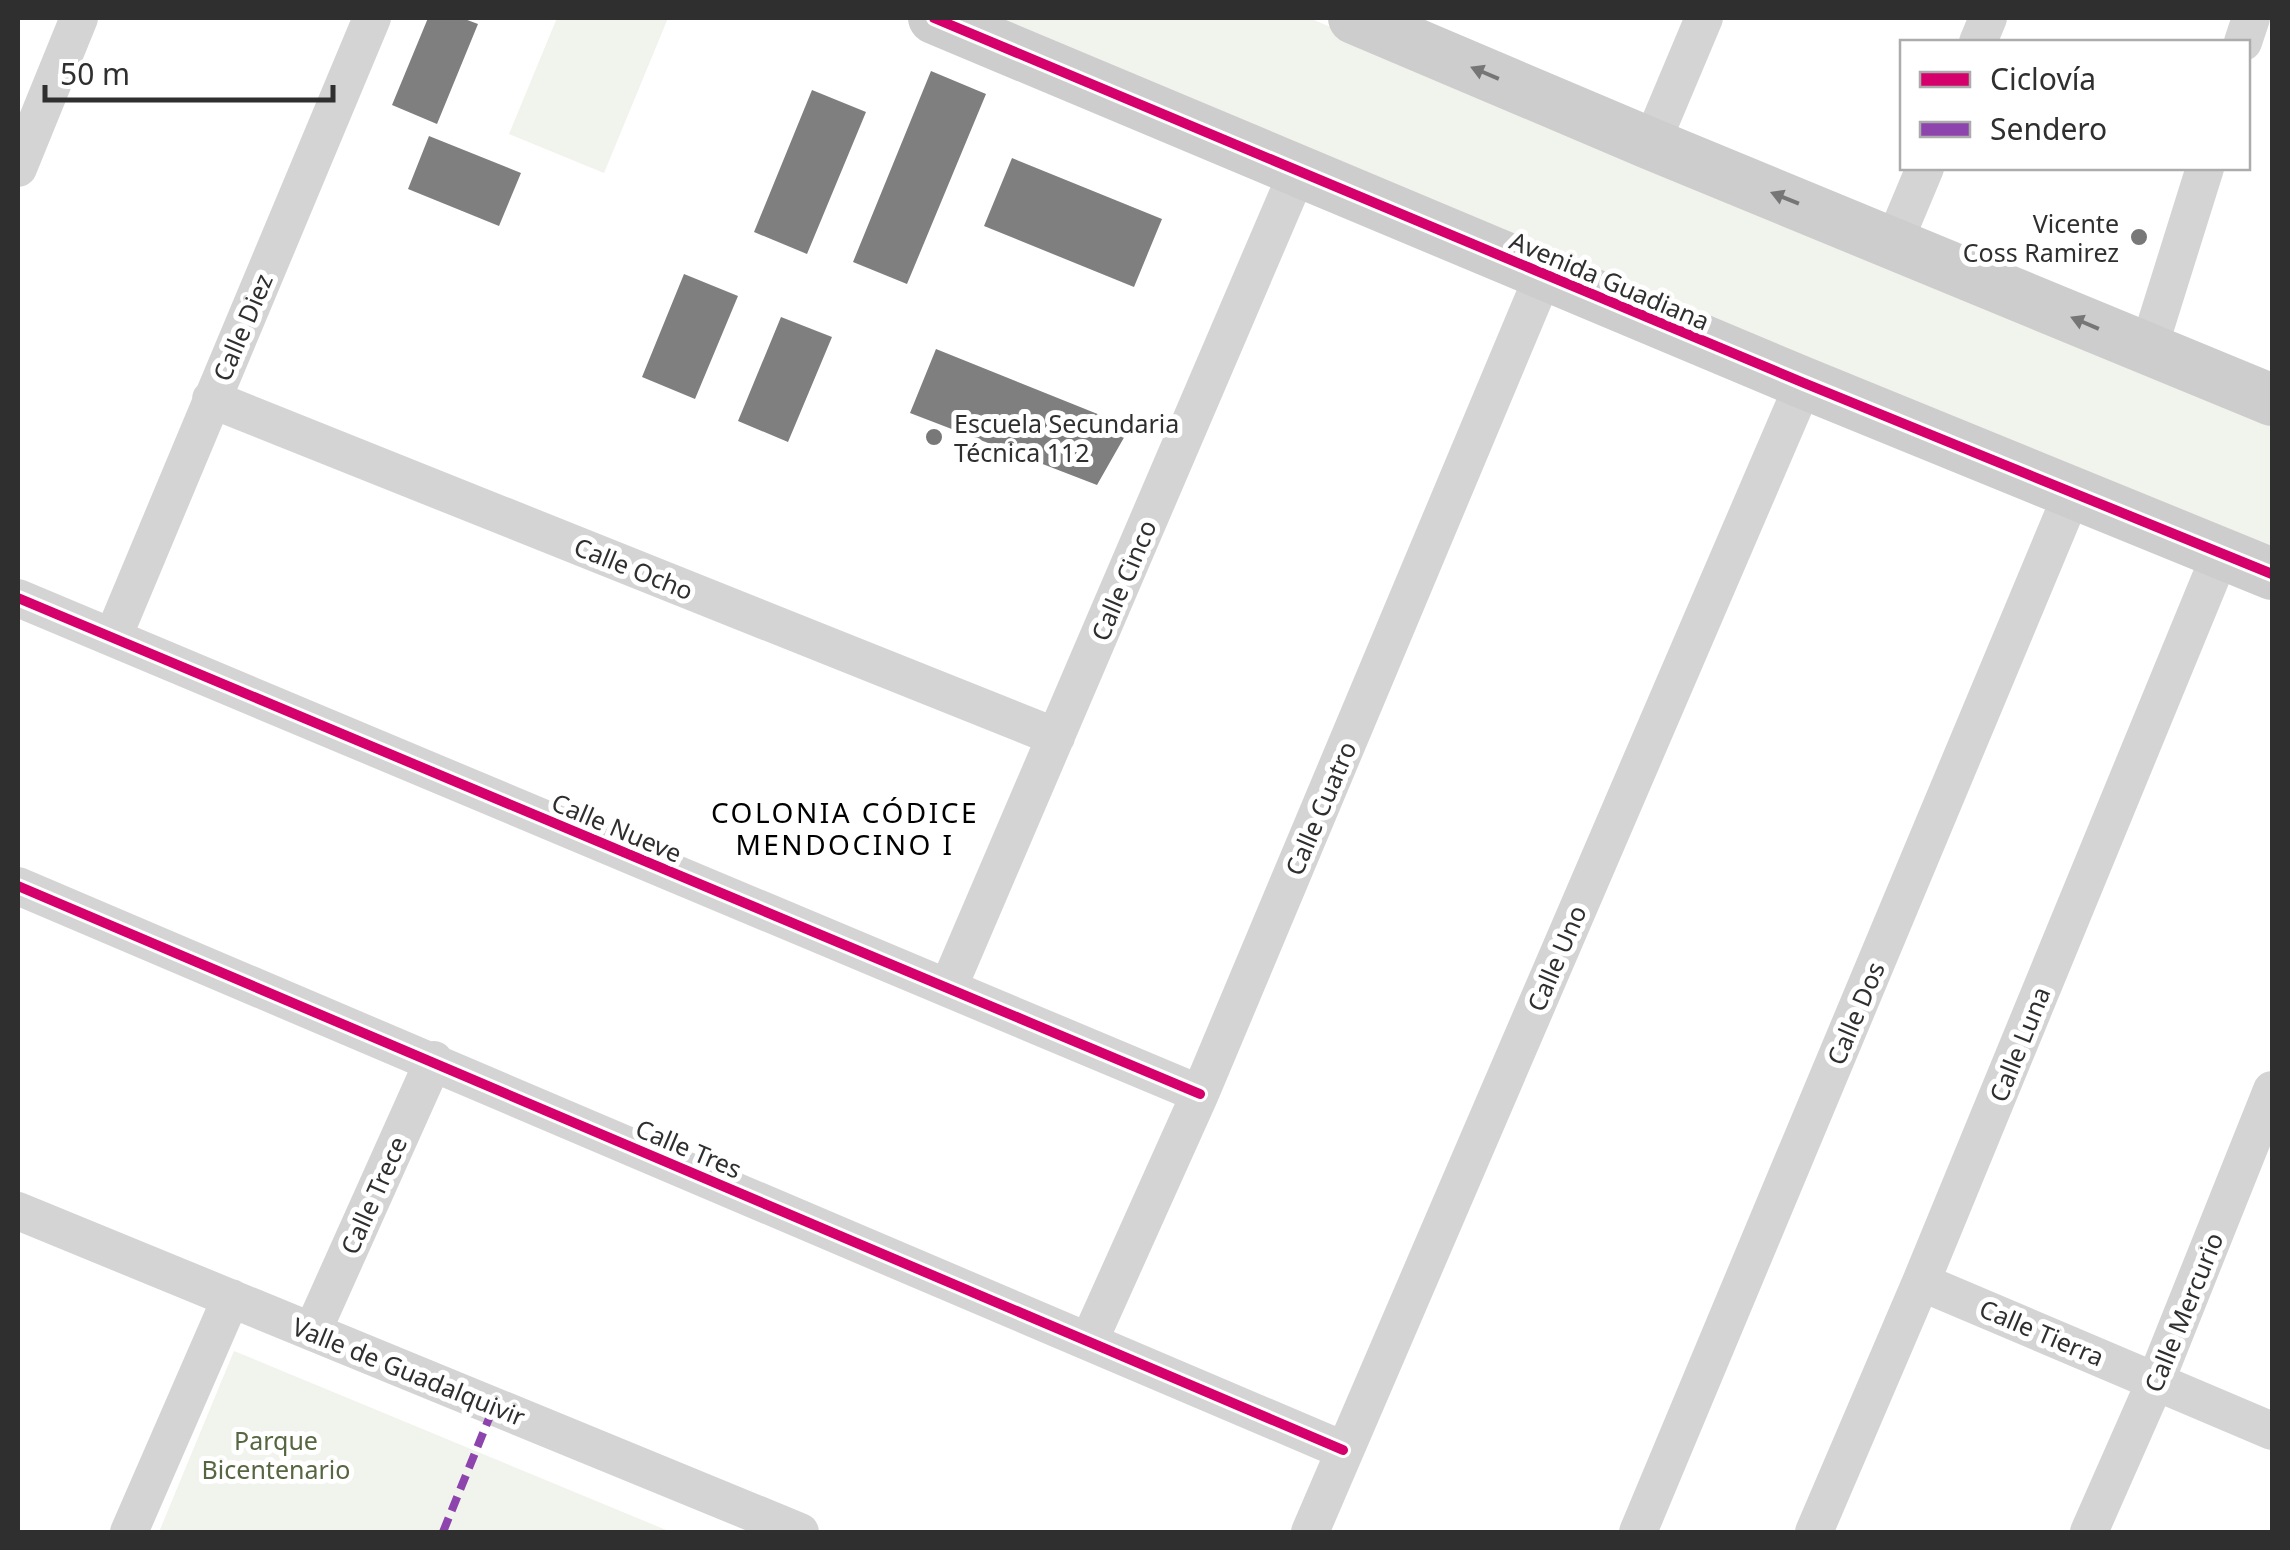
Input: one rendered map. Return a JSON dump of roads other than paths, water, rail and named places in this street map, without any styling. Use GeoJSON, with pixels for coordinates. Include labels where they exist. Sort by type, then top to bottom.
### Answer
{"type":"FeatureCollection","features":[{"type":"Feature","properties":{"kind":"street"},"geometry":{"type":"LineString","coordinates":[[18,168],[79,18]]}},
{"type":"Feature","properties":{"kind":"street","name":"Calle Diez"},"geometry":{"type":"LineString","coordinates":[[113,637],[372,18]]}},
{"type":"Feature","properties":{"kind":"street","name":"Avenida Guadiana"},"geometry":{"type":"LineString","coordinates":[[934,18],[1804,384],[2272,574]]}},
{"type":"Feature","properties":{"kind":"street"},"geometry":{"type":"LineString","coordinates":[[1354,18],[1406,28],[1651,144],[2272,400]]}},
{"type":"Feature","properties":{"kind":"street"},"geometry":{"type":"LineString","coordinates":[[1651,144],[1704,18]]}},
{"type":"Feature","properties":{"kind":"street"},"geometry":{"type":"LineString","coordinates":[[1894,242],[1924,170]]}},
{"type":"Feature","properties":{"kind":"street"},"geometry":{"type":"LineString","coordinates":[[2148,350],[2203,170]]}},
{"type":"Feature","properties":{"kind":"street","name":"Calle Cinco"},"geometry":{"type":"LineString","coordinates":[[948,988],[1298,172]]}},
{"type":"Feature","properties":{"kind":"street","name":"Calle Cuatro"},"geometry":{"type":"LineString","coordinates":[[1090,1340],[1200,1094],[1544,274]]}},
{"type":"Feature","properties":{"kind":"street","name":"Calle Uno"},"geometry":{"type":"LineString","coordinates":[[1310,1532],[1804,384]]}},
{"type":"Feature","properties":{"kind":"street","name":"Calle Ocho"},"geometry":{"type":"LineString","coordinates":[[212,400],[1056,737]]}},
{"type":"Feature","properties":{"kind":"street","name":"Calle Dos"},"geometry":{"type":"LineString","coordinates":[[1638,1532],[2072,494]]}},
{"type":"Feature","properties":{"kind":"street","name":"Calle Luna"},"geometry":{"type":"LineString","coordinates":[[1814,1532],[1922,1282],[2220,553]]}},
{"type":"Feature","properties":{"kind":"street","name":"Calle Nueve"},"geometry":{"type":"LineString","coordinates":[[18,598],[1200,1094]]}},
{"type":"Feature","properties":{"kind":"street","name":"Calle Tres"},"geometry":{"type":"LineString","coordinates":[[18,886],[1343,1450]]}},
{"type":"Feature","properties":{"kind":"street","name":"Calle Trece"},"geometry":{"type":"LineString","coordinates":[[312,1330],[434,1060]]}},
{"type":"Feature","properties":{"kind":"street","name":"Calle Mercurio"},"geometry":{"type":"LineString","coordinates":[[2090,1532],[2156,1380],[2272,1090]]}},
{"type":"Feature","properties":{"kind":"street","name":"Valle de Guadalquivir"},"geometry":{"type":"LineString","coordinates":[[18,1211],[800,1532]]}},
{"type":"Feature","properties":{"kind":"street","name":"Calle Tierra"},"geometry":{"type":"LineString","coordinates":[[1922,1282],[2272,1432]]}},
{"type":"Feature","properties":{"kind":"street"},"geometry":{"type":"LineString","coordinates":[[129,1532],[232,1298]]}},
{"type":"Feature","properties":{"kind":"place","name":"Vicente Coss Ramirez"},"geometry":{"type":"Point","coordinates":[2139,237]}},
{"type":"Feature","properties":{"kind":"place","name":"Escuela Secundaria Técnica 112"},"geometry":{"type":"Point","coordinates":[934,437]}},
{"type":"Feature","properties":{"kind":"district","name":"COLONIA CÓDICE MENDOCINO I"},"geometry":{"type":"Point","coordinates":[845,828]}},
{"type":"Feature","properties":{"kind":"park label","name":"Parque Bicentenario"},"geometry":{"type":"Point","coordinates":[276,1454]}}]}
